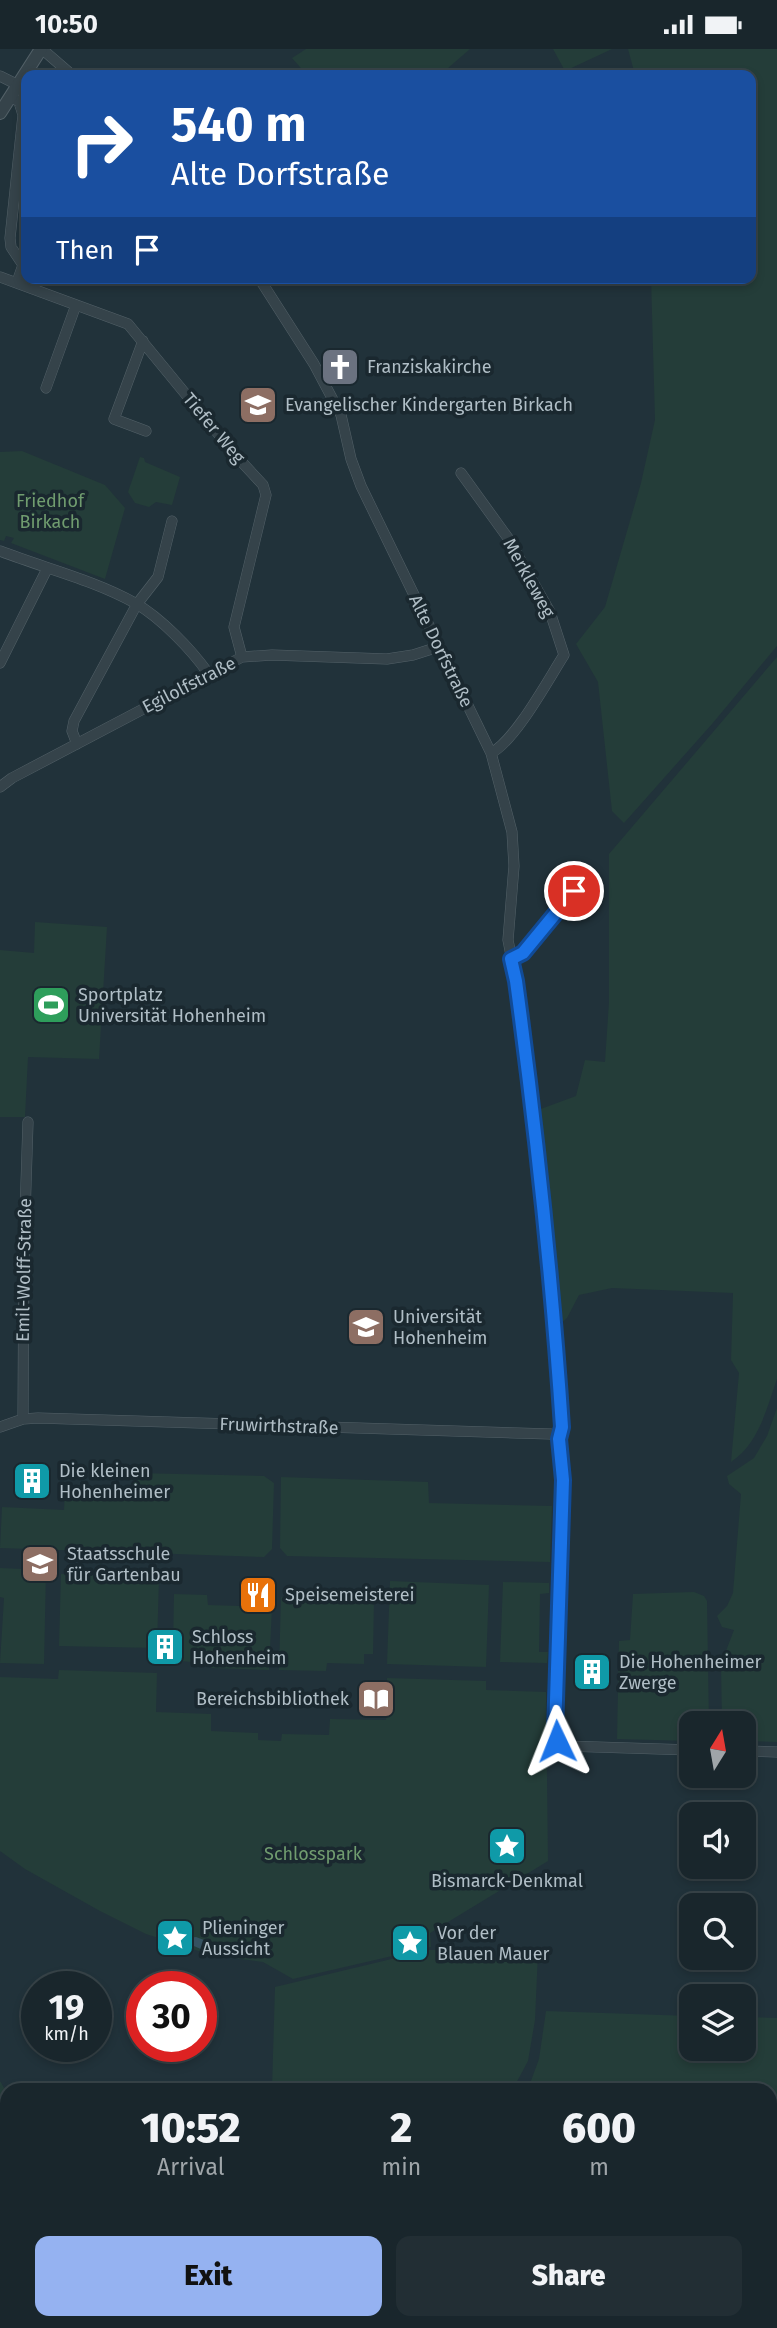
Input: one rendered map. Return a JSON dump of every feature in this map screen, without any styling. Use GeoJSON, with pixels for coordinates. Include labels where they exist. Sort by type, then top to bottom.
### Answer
{"type":"FeatureCollection","features":[{"type":"Feature","properties":{"kind":"street"},"geometry":{"type":"LineString","coordinates":[[28,70],[41,49],[66,70]]}},
{"type":"Feature","properties":{"kind":"street"},"geometry":{"type":"LineString","coordinates":[[0,76],[15,90],[21,108]]}},
{"type":"Feature","properties":{"kind":"street"},"geometry":{"type":"LineString","coordinates":[[0,113],[21,81]]}},
{"type":"Feature","properties":{"kind":"street"},"geometry":{"type":"LineString","coordinates":[[21,134],[10,238],[11,247],[21,262]]}},
{"type":"Feature","properties":{"kind":"street"},"geometry":{"type":"LineString","coordinates":[[16,282],[21,270]]}},
{"type":"Feature","properties":{"kind":"street","name":"Tiefer Weg"},"geometry":{"type":"LineString","coordinates":[[0,277],[21,284]]}},
{"type":"Feature","properties":{"kind":"street","name":"Tiefer Weg"},"geometry":{"type":"LineString","coordinates":[[21,284],[128,324],[263,485],[266,495],[234,627],[242,657]]}},
{"type":"Feature","properties":{"kind":"street","name":"Alte Dorfstraße"},"geometry":{"type":"LineString","coordinates":[[263,284],[314,364],[341,415],[351,459],[361,486],[491,753],[512,832],[514,866],[508,940],[522,1020],[544,1213],[562,1427],[559,1439],[563,1480],[555,1732],[557,1741],[565,1746],[679,1750]]}},
{"type":"Feature","properties":{"kind":"street"},"geometry":{"type":"LineString","coordinates":[[46,388],[76,305]]}},
{"type":"Feature","properties":{"kind":"street"},"geometry":{"type":"LineString","coordinates":[[142,341],[114,419],[146,431]]}},
{"type":"Feature","properties":{"kind":"street","name":"Merkleweg"},"geometry":{"type":"LineString","coordinates":[[461,473],[508,538],[550,612],[564,655],[514,732],[491,753]]}},
{"type":"Feature","properties":{"kind":"street"},"geometry":{"type":"LineString","coordinates":[[77,744],[72,731],[74,721],[136,604],[158,577],[172,521]]}},
{"type":"Feature","properties":{"kind":"street"},"geometry":{"type":"LineString","coordinates":[[0,551],[136,604],[196,655],[208,673]]}},
{"type":"Feature","properties":{"kind":"street"},"geometry":{"type":"LineString","coordinates":[[0,663],[47,569]]}},
{"type":"Feature","properties":{"kind":"street","name":"Egilolfstraße"},"geometry":{"type":"LineString","coordinates":[[0,787],[12,778],[242,657],[272,655],[387,659],[413,656],[438,647]]}},
{"type":"Feature","properties":{"kind":"street"},"geometry":{"type":"LineString","coordinates":[[511,959],[523,953],[574,891]]}},
{"type":"Feature","properties":{"kind":"street","name":"Emil-Wolff-Straße"},"geometry":{"type":"LineString","coordinates":[[23,1419],[28,1122]]}},
{"type":"Feature","properties":{"kind":"street","name":"Fruwirthstraße"},"geometry":{"type":"LineString","coordinates":[[0,1427],[23,1419],[551,1434],[559,1439]]}},
{"type":"Feature","properties":{"kind":"street"},"geometry":{"type":"LineString","coordinates":[[756,1751],[777,1752]]}},
{"type":"Feature","properties":{"kind":"green space"},"geometry":{"type":"Polygon","coordinates":[[[306,49],[470,49],[446,70],[303,70],[292,58],[306,49]]]}},
{"type":"Feature","properties":{"kind":"green space"},"geometry":{"type":"Polygon","coordinates":[[[553,49],[612,49],[567,70],[564,70],[553,49]]]}},
{"type":"Feature","properties":{"kind":"green space"},"geometry":{"type":"Polygon","coordinates":[[[628,49],[777,49],[777,646],[624,823],[612,811],[598,682],[576,644],[605,607],[641,483],[655,420],[651,284],[756,284],[756,70],[634,70],[628,49]]]}},
{"type":"Feature","properties":{"kind":"green space","name":"Friedhof Birkach"},"geometry":{"type":"Polygon","coordinates":[[[22,451],[105,485],[125,508],[105,579],[11,543],[14,538],[6,536],[4,541],[0,540],[0,452],[22,451]]]}},
{"type":"Feature","properties":{"kind":"green space"},"geometry":{"type":"Polygon","coordinates":[[[140,457],[144,458],[145,462],[180,477],[172,505],[156,502],[149,507],[135,503],[128,492],[140,457]]]}},
{"type":"Feature","properties":{"kind":"green space"},"geometry":{"type":"Polygon","coordinates":[[[777,657],[777,1379],[755,1436],[731,1462],[739,1373],[731,1360],[733,1293],[612,1288],[579,1295],[567,1318],[560,1324],[538,1110],[576,1096],[585,1060],[605,1062],[609,1002],[609,854],[777,657]]]}},
{"type":"Feature","properties":{"kind":"green space","name":"Sportplatz Universität Hohenheim"},"geometry":{"type":"Polygon","coordinates":[[[35,922],[107,927],[99,1059],[28,1057],[25,1117],[0,1117],[0,950],[34,953],[35,922]]]}},
{"type":"Feature","properties":{"kind":"green space"},"geometry":{"type":"Polygon","coordinates":[[[777,1408],[777,1742],[756,1741],[756,1711],[722,1711],[721,1664],[734,1630],[722,1627],[717,1616],[727,1606],[733,1593],[741,1494],[729,1484],[727,1476],[754,1458],[767,1436],[777,1408]]]}},
{"type":"Feature","properties":{"kind":"green space"},"geometry":{"type":"Polygon","coordinates":[[[134,1473],[264,1476],[274,1483],[272,1549],[264,1557],[0,1548],[2,1507],[64,1510],[65,1491],[133,1494],[134,1473]]]}},
{"type":"Feature","properties":{"kind":"green space"},"geometry":{"type":"Polygon","coordinates":[[[281,1477],[428,1482],[429,1503],[552,1506],[550,1562],[287,1556],[280,1548],[281,1477]]]}},
{"type":"Feature","properties":{"kind":"green space"},"geometry":{"type":"Polygon","coordinates":[[[0,1568],[46,1570],[44,1664],[0,1663],[4,1598],[0,1597],[0,1568]]]}},
{"type":"Feature","properties":{"kind":"green space"},"geometry":{"type":"Polygon","coordinates":[[[61,1574],[159,1577],[157,1648],[59,1646],[61,1574]]]}},
{"type":"Feature","properties":{"kind":"green space"},"geometry":{"type":"Polygon","coordinates":[[[390,1581],[489,1585],[486,1667],[387,1664],[390,1581]]]}},
{"type":"Feature","properties":{"kind":"green space"},"geometry":{"type":"Polygon","coordinates":[[[503,1582],[549,1583],[549,1593],[540,1594],[539,1652],[548,1652],[547,1663],[500,1662],[503,1582]]]}},
{"type":"Feature","properties":{"kind":"green space"},"geometry":{"type":"Polygon","coordinates":[[[694,1592],[704,1596],[707,1601],[709,1711],[679,1711],[679,1741],[617,1739],[619,1641],[630,1640],[633,1594],[694,1592]]]}},
{"type":"Feature","properties":{"kind":"green space"},"geometry":{"type":"Polygon","coordinates":[[[174,1594],[207,1595],[208,1605],[272,1607],[269,1670],[211,1668],[211,1664],[181,1661],[180,1647],[173,1646],[174,1594]]]}},
{"type":"Feature","properties":{"kind":"green space"},"geometry":{"type":"Polygon","coordinates":[[[281,1597],[374,1600],[373,1654],[364,1654],[364,1664],[327,1663],[326,1671],[279,1670],[281,1597]]]}},
{"type":"Feature","properties":{"kind":"green space","name":"Schlosspark"},"geometry":{"type":"Polygon","coordinates":[[[59,1670],[157,1673],[156,1712],[211,1714],[211,1731],[258,1733],[258,1740],[281,1741],[282,1734],[329,1735],[330,1719],[386,1720],[387,1678],[486,1681],[486,1690],[546,1692],[548,1861],[430,1933],[431,1947],[293,1979],[263,1962],[211,1955],[146,1934],[25,1869],[0,1851],[0,1677],[58,1679],[59,1670]]]}},
{"type":"Feature","properties":{"kind":"green space"},"geometry":{"type":"Polygon","coordinates":[[[429,1950],[451,1950],[453,1959],[522,1962],[538,1953],[535,2020],[528,2061],[516,2083],[272,2083],[275,1987],[429,1950]]]}},
{"type":"Feature","properties":{"kind":"green space"},"geometry":{"type":"Polygon","coordinates":[[[546,2011],[679,2016],[679,2061],[756,2061],[756,2017],[777,2018],[777,2083],[530,2083],[539,2059],[546,2011]]]}},
{"type":"Feature","properties":{"kind":"water"},"geometry":{"type":"Polygon","coordinates":[[[196,1937],[212,1943],[224,1952],[223,1954],[187,1943],[189,1938],[196,1937]]]}},
{"type":"Feature","properties":{"kind":"place","name":"Franziskakirche"},"geometry":{"type":"Point","coordinates":[340,367]}},
{"type":"Feature","properties":{"kind":"place","name":"Evangelischer Kindergarten Birkach"},"geometry":{"type":"Point","coordinates":[258,405]}},
{"type":"Feature","properties":{"kind":"place","name":"Sportplatz Universität Hohenheim"},"geometry":{"type":"Point","coordinates":[51,1005]}},
{"type":"Feature","properties":{"kind":"place","name":"Universität Hohenheim"},"geometry":{"type":"Point","coordinates":[366,1327]}},
{"type":"Feature","properties":{"kind":"place","name":"Die kleinen Hohenheimer"},"geometry":{"type":"Point","coordinates":[32,1481]}},
{"type":"Feature","properties":{"kind":"place","name":"Staatsschule für Gartenbau"},"geometry":{"type":"Point","coordinates":[40,1564]}},
{"type":"Feature","properties":{"kind":"place","name":"Speisemeisterei"},"geometry":{"type":"Point","coordinates":[258,1595]}},
{"type":"Feature","properties":{"kind":"place","name":"Schloss Hohenheim"},"geometry":{"type":"Point","coordinates":[165,1647]}},
{"type":"Feature","properties":{"kind":"place","name":"Die Hohenheimer Zwerge"},"geometry":{"type":"Point","coordinates":[592,1672]}},
{"type":"Feature","properties":{"kind":"place","name":"Bereichsbibliothek"},"geometry":{"type":"Point","coordinates":[376,1699]}},
{"type":"Feature","properties":{"kind":"place","name":"Bismarck-Denkmal"},"geometry":{"type":"Point","coordinates":[507,1846]}},
{"type":"Feature","properties":{"kind":"place","name":"Plieninger Aussicht"},"geometry":{"type":"Point","coordinates":[175,1938]}},
{"type":"Feature","properties":{"kind":"place","name":"Vor der Blauen Mauer"},"geometry":{"type":"Point","coordinates":[410,1943]}},
{"type":"Feature","properties":{"kind":"route"},"geometry":{"type":"LineString","coordinates":[[557,1741],[556,1666],[563,1480],[559,1439],[562,1427],[537,1148],[511,959],[523,953],[574,891]]}}]}
